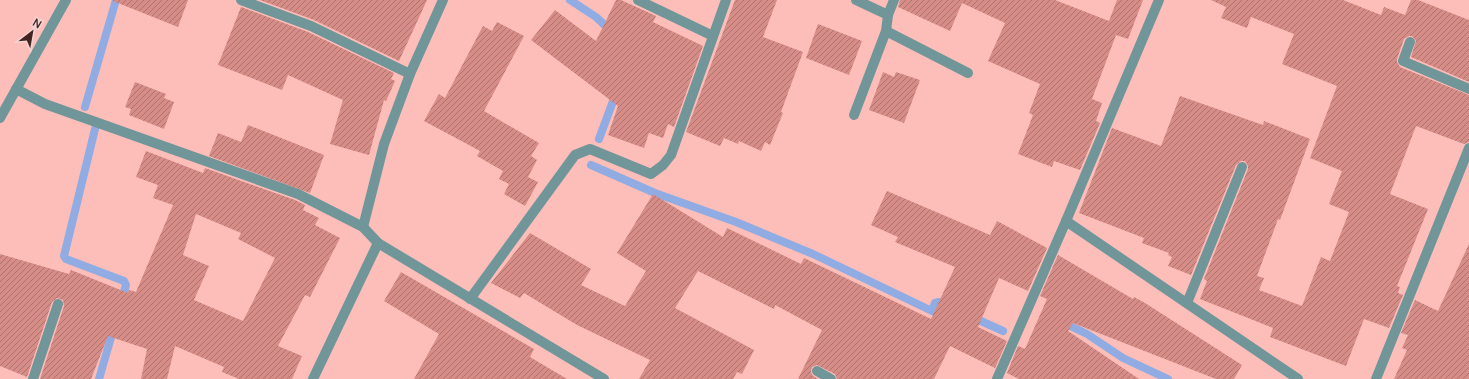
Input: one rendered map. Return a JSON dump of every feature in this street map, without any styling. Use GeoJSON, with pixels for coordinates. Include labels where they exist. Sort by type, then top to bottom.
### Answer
{"type":"FeatureCollection","features":[{"type":"Feature","properties":{"kind":"street"},"geometry":{"type":"LineString","coordinates":[[1,115],[66,0]]}},
{"type":"Feature","properties":{"kind":"street"},"geometry":{"type":"LineString","coordinates":[[241,0],[311,26],[410,74]]}},
{"type":"Feature","properties":{"kind":"street"},"geometry":{"type":"LineString","coordinates":[[363,227],[384,144],[410,74],[443,0]]}},
{"type":"Feature","properties":{"kind":"street"},"geometry":{"type":"LineString","coordinates":[[638,0],[713,36]]}},
{"type":"Feature","properties":{"kind":"street"},"geometry":{"type":"LineString","coordinates":[[470,299],[575,155],[590,149],[651,174],[664,165],[671,155],[726,0]]}},
{"type":"Feature","properties":{"kind":"street"},"geometry":{"type":"LineString","coordinates":[[856,0],[888,15]]}},
{"type":"Feature","properties":{"kind":"street"},"geometry":{"type":"LineString","coordinates":[[854,115],[886,31],[888,15],[894,0]]}},
{"type":"Feature","properties":{"kind":"street"},"geometry":{"type":"LineString","coordinates":[[997,379],[1066,221],[1159,0]]}},
{"type":"Feature","properties":{"kind":"street"},"geometry":{"type":"LineString","coordinates":[[886,31],[968,72]]}},
{"type":"Feature","properties":{"kind":"street"},"geometry":{"type":"LineString","coordinates":[[1410,42],[1403,61],[1469,89]]}},
{"type":"Feature","properties":{"kind":"street"},"geometry":{"type":"LineString","coordinates":[[16,89],[45,104],[298,194],[363,227],[378,243],[604,379]]}},
{"type":"Feature","properties":{"kind":"street"},"geometry":{"type":"LineString","coordinates":[[1376,379],[1469,148]]}},
{"type":"Feature","properties":{"kind":"street"},"geometry":{"type":"LineString","coordinates":[[1187,303],[1242,167]]}},
{"type":"Feature","properties":{"kind":"street"},"geometry":{"type":"LineString","coordinates":[[1066,221],[1298,379]]}},
{"type":"Feature","properties":{"kind":"street"},"geometry":{"type":"LineString","coordinates":[[313,379],[378,243]]}},
{"type":"Feature","properties":{"kind":"street"},"geometry":{"type":"LineString","coordinates":[[33,379],[58,304]]}},
{"type":"Feature","properties":{"kind":"street"},"geometry":{"type":"LineString","coordinates":[[817,371],[831,379]]}},
{"type":"Feature","properties":{"kind":"building"},"geometry":{"type":"Polygon","coordinates":[[[113,0],[188,0],[178,27],[113,0]]]}},
{"type":"Feature","properties":{"kind":"building"},"geometry":{"type":"Polygon","coordinates":[[[260,0],[427,0],[399,61],[314,20],[260,0]]]}},
{"type":"Feature","properties":{"kind":"building"},"geometry":{"type":"Polygon","coordinates":[[[616,0],[621,0],[656,16],[653,22],[703,46],[674,127],[668,124],[663,138],[649,133],[644,148],[608,135],[618,106],[531,40],[555,10],[596,41],[616,0]]]}},
{"type":"Feature","properties":{"kind":"building"},"geometry":{"type":"Polygon","coordinates":[[[735,0],[777,0],[763,37],[803,52],[781,112],[783,113],[770,145],[765,142],[761,151],[739,141],[738,144],[724,138],[720,146],[686,132],[735,0]]]}},
{"type":"Feature","properties":{"kind":"building"},"geometry":{"type":"Polygon","coordinates":[[[900,0],[1055,0],[1109,21],[1117,0],[1143,0],[1128,39],[1116,35],[1092,99],[1102,103],[1096,121],[1100,123],[1080,170],[1054,161],[1052,167],[1018,154],[1033,115],[1029,113],[1040,84],[988,61],[1005,23],[962,3],[950,31],[898,7],[900,0]]]}},
{"type":"Feature","properties":{"kind":"building"},"geometry":{"type":"Polygon","coordinates":[[[1211,0],[1343,0],[1381,15],[1384,7],[1405,15],[1411,0],[1418,0],[1469,20],[1469,82],[1411,57],[1416,41],[1412,36],[1404,39],[1397,59],[1400,67],[1469,95],[1469,142],[1464,144],[1416,126],[1390,194],[1428,209],[1397,286],[1400,287],[1398,293],[1403,295],[1389,328],[1364,319],[1346,366],[1270,337],[1273,328],[1200,299],[1207,281],[1204,279],[1248,169],[1245,161],[1241,161],[1236,165],[1191,275],[1168,266],[1172,257],[1168,255],[1169,253],[1142,243],[1144,238],[1079,213],[1112,128],[1161,146],[1180,96],[1263,125],[1264,121],[1310,139],[1280,220],[1278,219],[1257,276],[1264,278],[1259,290],[1302,306],[1321,257],[1330,261],[1349,212],[1329,204],[1342,171],[1310,158],[1337,86],[1282,64],[1294,34],[1251,17],[1247,28],[1221,18],[1226,7],[1211,0]]]}},
{"type":"Feature","properties":{"kind":"building"},"geometry":{"type":"Polygon","coordinates":[[[241,7],[308,32],[394,73],[391,79],[395,81],[386,101],[384,100],[369,155],[330,144],[343,100],[288,75],[282,90],[218,65],[241,7]]]}},
{"type":"Feature","properties":{"kind":"building"},"geometry":{"type":"Polygon","coordinates":[[[497,22],[524,36],[484,111],[539,143],[531,156],[537,160],[528,177],[538,182],[525,206],[504,194],[509,184],[499,179],[503,171],[477,156],[480,151],[424,121],[439,94],[445,98],[483,26],[492,31],[497,22]]]}},
{"type":"Feature","properties":{"kind":"building"},"geometry":{"type":"Polygon","coordinates":[[[818,24],[862,41],[849,75],[806,58],[818,24]]]}},
{"type":"Feature","properties":{"kind":"building"},"geometry":{"type":"Polygon","coordinates":[[[883,72],[894,77],[896,72],[920,80],[904,123],[869,110],[883,72]]]}},
{"type":"Feature","properties":{"kind":"building"},"geometry":{"type":"Polygon","coordinates":[[[135,82],[166,94],[164,98],[174,102],[164,129],[129,115],[131,109],[125,107],[135,82]]]}},
{"type":"Feature","properties":{"kind":"building"},"geometry":{"type":"Polygon","coordinates":[[[248,125],[324,155],[310,193],[209,156],[218,133],[241,142],[248,125]]]}},
{"type":"Feature","properties":{"kind":"building"},"geometry":{"type":"Polygon","coordinates":[[[146,151],[203,173],[205,168],[295,200],[305,205],[303,210],[319,218],[315,225],[340,238],[310,297],[305,295],[278,346],[302,356],[292,379],[239,379],[222,372],[224,367],[175,346],[167,379],[141,379],[147,349],[108,336],[91,379],[40,379],[64,306],[63,300],[57,298],[52,302],[27,377],[0,366],[0,254],[69,274],[71,270],[128,293],[129,290],[136,292],[173,205],[153,198],[158,185],[136,177],[146,151]],[[196,214],[183,255],[209,266],[194,300],[243,321],[275,258],[238,239],[241,233],[196,214]]]}},
{"type":"Feature","properties":{"kind":"building"},"geometry":{"type":"Polygon","coordinates":[[[887,191],[990,235],[997,221],[1047,248],[1028,291],[999,278],[978,327],[1007,341],[995,368],[950,346],[934,379],[837,379],[835,374],[817,365],[812,367],[811,371],[812,375],[818,379],[798,379],[822,330],[775,305],[774,309],[698,271],[675,308],[754,350],[742,374],[737,372],[733,379],[639,379],[650,360],[577,325],[524,293],[520,298],[491,283],[530,233],[591,269],[581,285],[625,306],[646,271],[617,253],[653,194],[723,237],[727,228],[801,264],[804,258],[931,319],[955,267],[895,242],[898,237],[871,225],[887,191]]]}},
{"type":"Feature","properties":{"kind":"building"},"geometry":{"type":"Polygon","coordinates":[[[1469,244],[1469,379],[1394,379],[1407,350],[1402,348],[1408,335],[1401,333],[1415,300],[1438,311],[1469,244]]]}},
{"type":"Feature","properties":{"kind":"building"},"geometry":{"type":"Polygon","coordinates":[[[1058,255],[1133,299],[1134,297],[1145,303],[1242,365],[1234,379],[1216,379],[1073,323],[1068,331],[1139,379],[1019,379],[1007,373],[1018,346],[1025,349],[1047,299],[1040,296],[1058,255]]]}},
{"type":"Feature","properties":{"kind":"building"},"geometry":{"type":"Polygon","coordinates":[[[401,272],[534,349],[530,357],[567,379],[414,379],[439,334],[384,301],[401,272]]]}},
{"type":"Feature","properties":{"kind":"waterway"},"geometry":{"type":"LineString","coordinates":[[85,107],[116,0]]}},
{"type":"Feature","properties":{"kind":"waterway"},"geometry":{"type":"LineString","coordinates":[[570,0],[596,17],[611,31]]}},
{"type":"Feature","properties":{"kind":"waterway"},"geometry":{"type":"LineString","coordinates":[[599,139],[616,93]]}},
{"type":"Feature","properties":{"kind":"waterway"},"geometry":{"type":"LineString","coordinates":[[95,129],[64,256],[66,259],[124,281],[126,285],[121,302]]}},
{"type":"Feature","properties":{"kind":"waterway"},"geometry":{"type":"LineString","coordinates":[[591,165],[655,193],[736,222],[813,254],[932,311],[935,303],[939,302],[948,306]]}},
{"type":"Feature","properties":{"kind":"waterway"},"geometry":{"type":"LineString","coordinates":[[972,317],[1003,331]]}},
{"type":"Feature","properties":{"kind":"waterway"},"geometry":{"type":"LineString","coordinates":[[1062,322],[1087,334],[1123,358],[1168,379]]}},
{"type":"Feature","properties":{"kind":"waterway"},"geometry":{"type":"LineString","coordinates":[[99,379],[114,327]]}}]}
